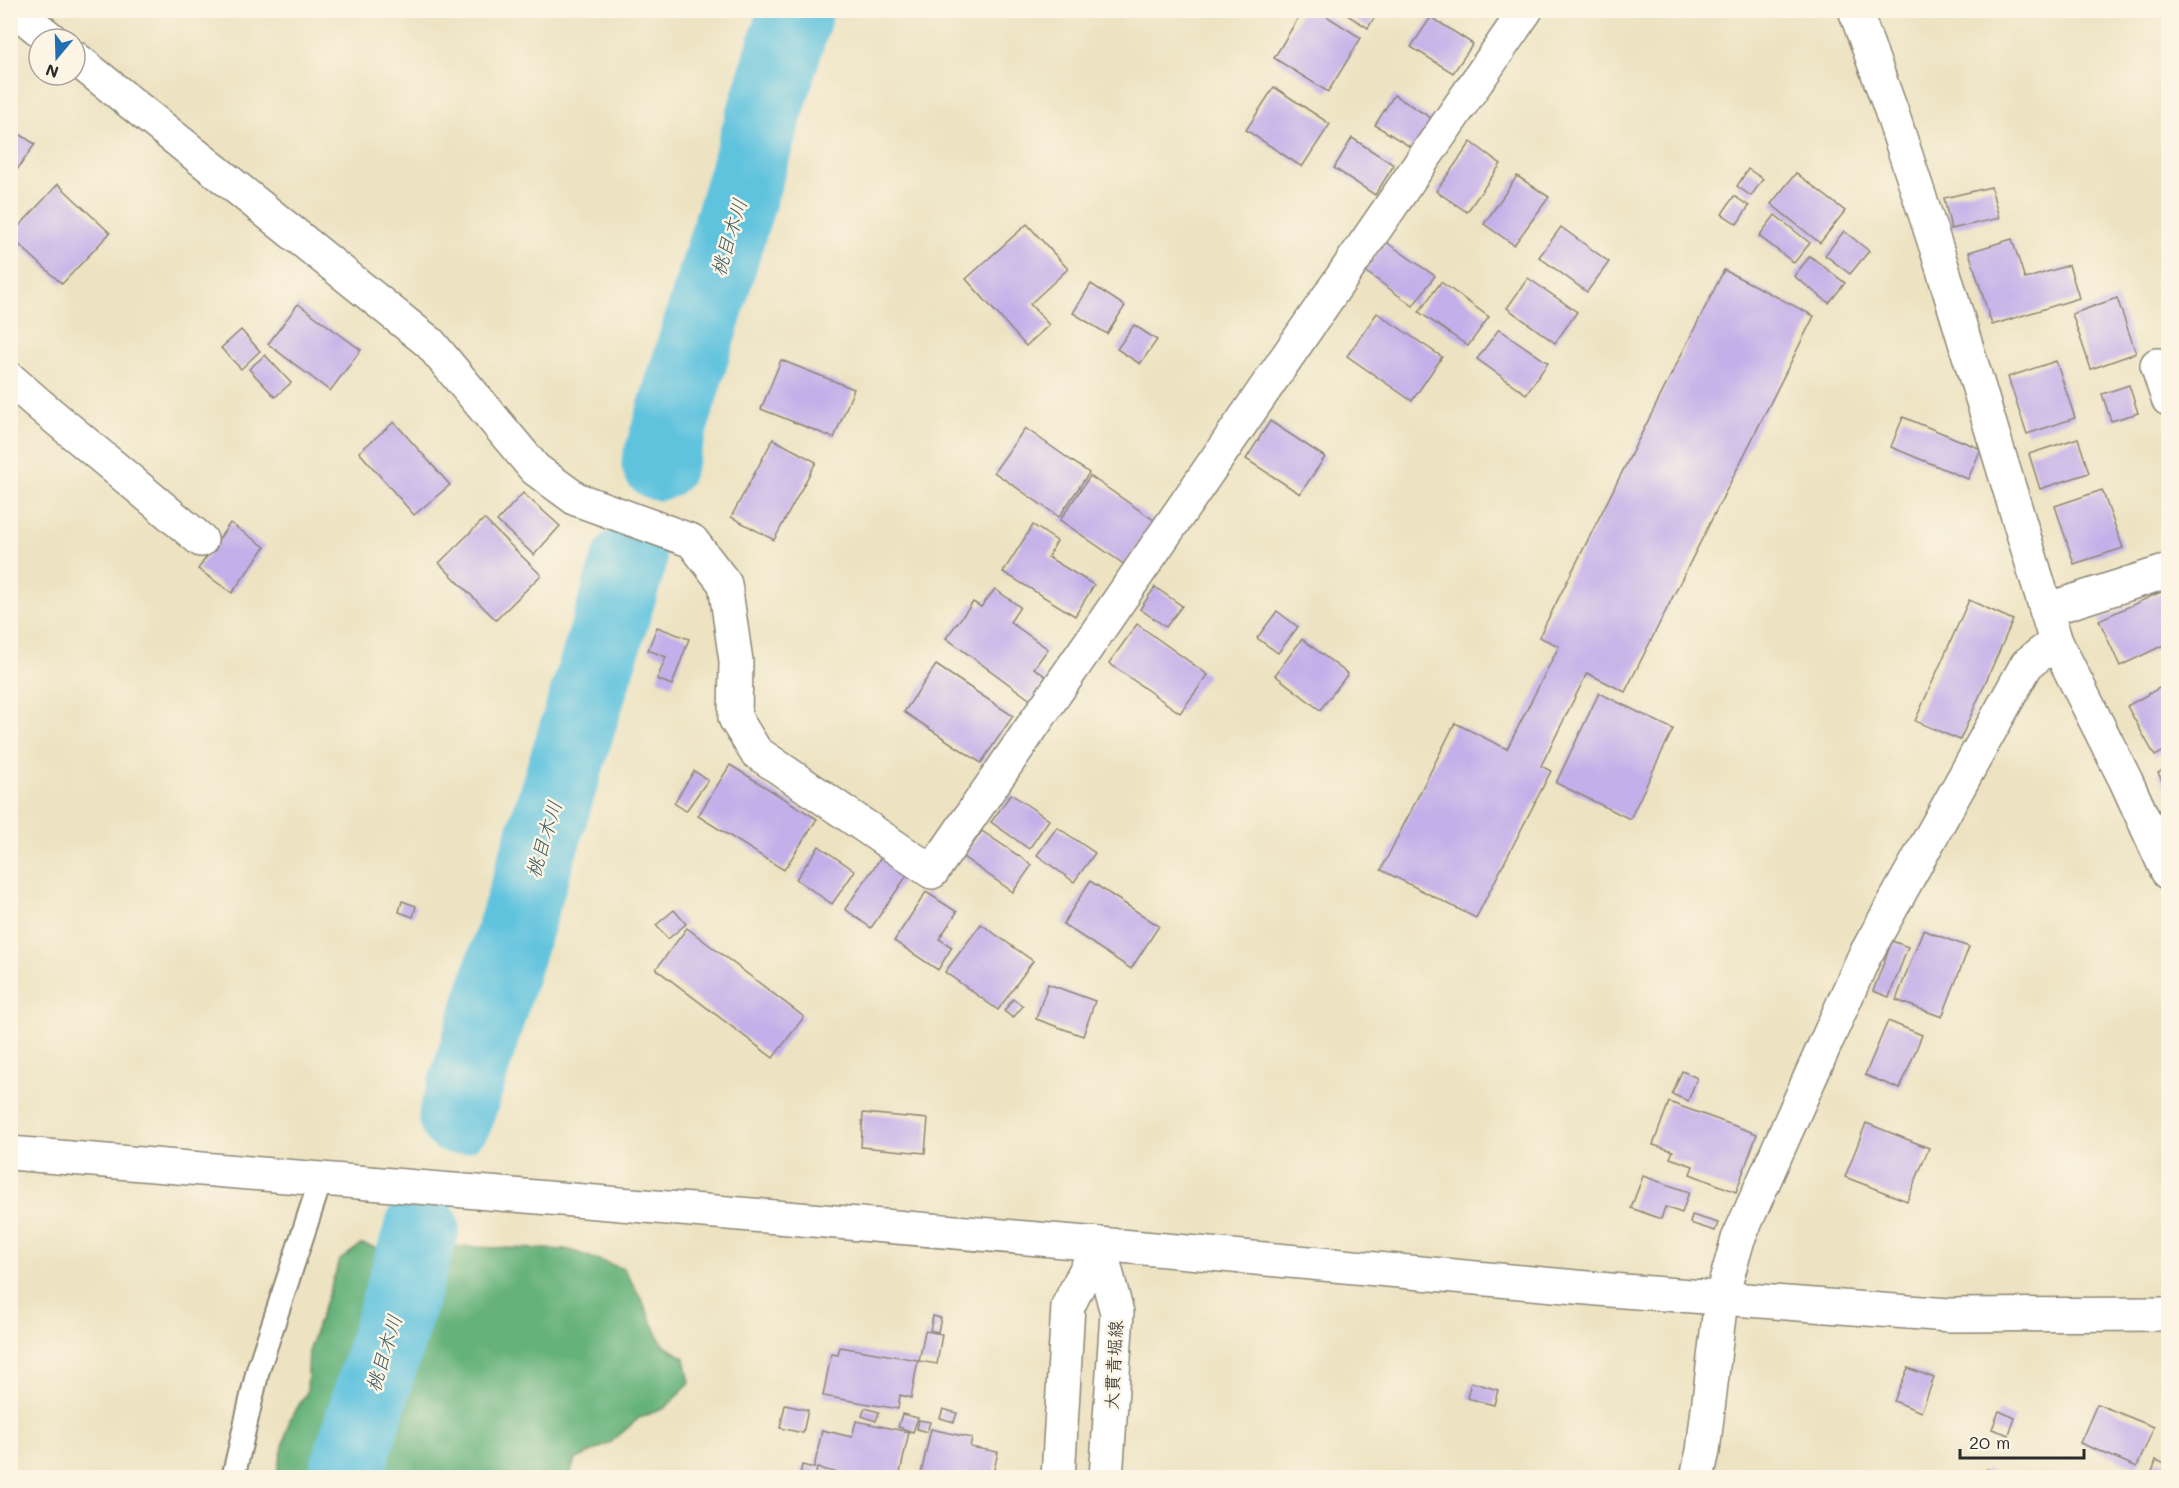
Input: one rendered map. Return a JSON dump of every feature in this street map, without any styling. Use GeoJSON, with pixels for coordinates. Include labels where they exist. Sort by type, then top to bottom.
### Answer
{"type":"FeatureCollection","features":[{"type":"Feature","properties":{"kind":"street"},"geometry":{"type":"LineString","coordinates":[[15,10],[36,27]]}},
{"type":"Feature","properties":{"kind":"street"},"geometry":{"type":"LineString","coordinates":[[87,68],[430,343],[535,469],[576,499],[692,542],[724,584],[736,661],[735,718],[756,752],[932,872],[1526,10]]}},
{"type":"Feature","properties":{"kind":"street"},"geometry":{"type":"LineString","coordinates":[[1855,10],[1937,250],[2056,642],[2126,781],[2169,873]]}},
{"type":"Feature","properties":{"kind":"street"},"geometry":{"type":"LineString","coordinates":[[2157,365],[2169,399]]}},
{"type":"Feature","properties":{"kind":"street"},"geometry":{"type":"LineString","coordinates":[[10,379],[201,540]]}},
{"type":"Feature","properties":{"kind":"street"},"geometry":{"type":"LineString","coordinates":[[2046,610],[2169,571]]}},
{"type":"Feature","properties":{"kind":"street"},"geometry":{"type":"LineString","coordinates":[[1697,1478],[1703,1451],[1720,1299],[1738,1239],[1864,957],[2027,664],[2056,642]]}},
{"type":"Feature","properties":{"kind":"street"},"geometry":{"type":"LineString","coordinates":[[10,1153],[1099,1244],[1720,1299],[1949,1315],[2169,1314]]}},
{"type":"Feature","properties":{"kind":"street"},"geometry":{"type":"LineString","coordinates":[[1058,1478],[1068,1306],[1099,1244]]}},
{"type":"Feature","properties":{"kind":"street","name":"大貫青堀線"},"geometry":{"type":"LineString","coordinates":[[1099,1244],[1117,1313],[1106,1478]]}},
{"type":"Feature","properties":{"kind":"lane"},"geometry":{"type":"LineString","coordinates":[[233,1478],[264,1351],[321,1179]]}},
{"type":"Feature","properties":{"kind":"green space"},"geometry":{"type":"Polygon","coordinates":[[[362,1244],[380,1249],[407,1245],[570,1250],[624,1269],[641,1298],[662,1344],[685,1358],[690,1383],[665,1408],[639,1418],[610,1443],[575,1460],[569,1477],[276,1477],[289,1421],[307,1392],[309,1349],[340,1260],[362,1244]]]}},
{"type":"Feature","properties":{"kind":"building"},"geometry":{"type":"Polygon","coordinates":[[[1303,10],[1317,10],[1361,38],[1328,92],[1274,58],[1303,10]]]}},
{"type":"Feature","properties":{"kind":"building"},"geometry":{"type":"Polygon","coordinates":[[[1339,10],[1379,10],[1368,28],[1339,10]]]}},
{"type":"Feature","properties":{"kind":"building"},"geometry":{"type":"Polygon","coordinates":[[[1471,10],[1488,10],[1484,18],[1471,10]]]}},
{"type":"Feature","properties":{"kind":"building"},"geometry":{"type":"Polygon","coordinates":[[[1431,17],[1473,44],[1453,73],[1411,47],[1431,17]]]}},
{"type":"Feature","properties":{"kind":"building"},"geometry":{"type":"Polygon","coordinates":[[[1274,87],[1330,124],[1302,167],[1246,130],[1274,87]]]}},
{"type":"Feature","properties":{"kind":"building"},"geometry":{"type":"Polygon","coordinates":[[[1394,95],[1436,121],[1417,151],[1375,125],[1394,95]]]}},
{"type":"Feature","properties":{"kind":"building"},"geometry":{"type":"Polygon","coordinates":[[[10,128],[35,144],[10,180],[10,128]]]}},
{"type":"Feature","properties":{"kind":"building"},"geometry":{"type":"Polygon","coordinates":[[[1352,138],[1394,165],[1375,195],[1334,168],[1352,138]]]}},
{"type":"Feature","properties":{"kind":"building"},"geometry":{"type":"Polygon","coordinates":[[[1471,142],[1501,164],[1467,212],[1436,191],[1471,142]]]}},
{"type":"Feature","properties":{"kind":"building"},"geometry":{"type":"Polygon","coordinates":[[[1748,169],[1763,179],[1751,196],[1737,186],[1748,169]]]}},
{"type":"Feature","properties":{"kind":"building"},"geometry":{"type":"Polygon","coordinates":[[[1796,173],[1845,211],[1820,243],[1771,204],[1796,173]]]}},
{"type":"Feature","properties":{"kind":"building"},"geometry":{"type":"Polygon","coordinates":[[[1517,176],[1549,197],[1514,245],[1484,224],[1517,176]]]}},
{"type":"Feature","properties":{"kind":"building"},"geometry":{"type":"Polygon","coordinates":[[[58,184],[110,233],[62,284],[10,236],[58,184]]]}},
{"type":"Feature","properties":{"kind":"building"},"geometry":{"type":"Polygon","coordinates":[[[1991,187],[1999,218],[1951,229],[1944,198],[1991,187]]]}},
{"type":"Feature","properties":{"kind":"building"},"geometry":{"type":"Polygon","coordinates":[[[1734,196],[1749,206],[1737,224],[1722,214],[1734,196]]]}},
{"type":"Feature","properties":{"kind":"building"},"geometry":{"type":"Polygon","coordinates":[[[1775,215],[1810,243],[1794,263],[1759,236],[1775,215]]]}},
{"type":"Feature","properties":{"kind":"building"},"geometry":{"type":"Polygon","coordinates":[[[1027,224],[1068,269],[1030,304],[1049,325],[1026,346],[966,279],[1027,224]]]}},
{"type":"Feature","properties":{"kind":"building"},"geometry":{"type":"Polygon","coordinates":[[[1561,227],[1609,262],[1587,292],[1539,257],[1561,227]]]}},
{"type":"Feature","properties":{"kind":"building"},"geometry":{"type":"Polygon","coordinates":[[[1844,231],[1869,251],[1850,274],[1825,255],[1844,231]]]}},
{"type":"Feature","properties":{"kind":"building"},"geometry":{"type":"Polygon","coordinates":[[[2012,239],[2025,279],[2069,265],[2079,298],[1992,325],[1969,252],[2012,239]]]}},
{"type":"Feature","properties":{"kind":"building"},"geometry":{"type":"Polygon","coordinates":[[[1386,242],[1435,276],[1413,306],[1365,271],[1386,242]]]}},
{"type":"Feature","properties":{"kind":"building"},"geometry":{"type":"Polygon","coordinates":[[[1810,256],[1845,283],[1829,303],[1794,276],[1810,256]]]}},
{"type":"Feature","properties":{"kind":"building"},"geometry":{"type":"Polygon","coordinates":[[[1724,270],[1814,316],[1625,692],[1587,673],[1541,766],[1551,771],[1476,918],[1381,870],[1455,723],[1507,749],[1559,646],[1539,637],[1724,270]]]}},
{"type":"Feature","properties":{"kind":"building"},"geometry":{"type":"Polygon","coordinates":[[[1528,278],[1577,312],[1555,343],[1507,308],[1528,278]]]}},
{"type":"Feature","properties":{"kind":"building"},"geometry":{"type":"Polygon","coordinates":[[[1441,282],[1489,317],[1468,346],[1419,312],[1441,282]]]}},
{"type":"Feature","properties":{"kind":"building"},"geometry":{"type":"Polygon","coordinates":[[[1091,284],[1125,306],[1107,334],[1073,313],[1091,284]]]}},
{"type":"Feature","properties":{"kind":"building"},"geometry":{"type":"Polygon","coordinates":[[[2117,298],[2136,353],[2091,369],[2072,314],[2117,298]]]}},
{"type":"Feature","properties":{"kind":"building"},"geometry":{"type":"Polygon","coordinates":[[[298,304],[361,350],[330,391],[268,344],[298,304]]]}},
{"type":"Feature","properties":{"kind":"building"},"geometry":{"type":"Polygon","coordinates":[[[1377,313],[1442,357],[1412,401],[1347,356],[1377,313]]]}},
{"type":"Feature","properties":{"kind":"building"},"geometry":{"type":"Polygon","coordinates":[[[1134,325],[1157,340],[1140,364],[1117,349],[1134,325]]]}},
{"type":"Feature","properties":{"kind":"building"},"geometry":{"type":"Polygon","coordinates":[[[1499,329],[1548,363],[1526,394],[1477,359],[1499,329]]]}},
{"type":"Feature","properties":{"kind":"building"},"geometry":{"type":"Polygon","coordinates":[[[241,330],[260,351],[241,369],[221,348],[241,330]]]}},
{"type":"Feature","properties":{"kind":"building"},"geometry":{"type":"Polygon","coordinates":[[[265,355],[291,383],[275,397],[249,369],[265,355]]]}},
{"type":"Feature","properties":{"kind":"building"},"geometry":{"type":"Polygon","coordinates":[[[781,360],[854,389],[834,438],[761,409],[781,360]]]}},
{"type":"Feature","properties":{"kind":"building"},"geometry":{"type":"Polygon","coordinates":[[[2056,361],[2075,418],[2027,434],[2008,377],[2056,361]]]}},
{"type":"Feature","properties":{"kind":"building"},"geometry":{"type":"Polygon","coordinates":[[[2129,385],[2138,413],[2111,421],[2102,394],[2129,385]]]}},
{"type":"Feature","properties":{"kind":"building"},"geometry":{"type":"Polygon","coordinates":[[[1903,417],[1981,449],[1968,479],[1891,447],[1903,417]]]}},
{"type":"Feature","properties":{"kind":"building"},"geometry":{"type":"Polygon","coordinates":[[[1270,421],[1325,457],[1300,494],[1246,459],[1270,421]]]}},
{"type":"Feature","properties":{"kind":"building"},"geometry":{"type":"Polygon","coordinates":[[[394,422],[450,485],[414,515],[359,452],[394,422]]]}},
{"type":"Feature","properties":{"kind":"building"},"geometry":{"type":"Polygon","coordinates":[[[1025,428],[1089,473],[1059,517],[994,472],[1025,428]]]}},
{"type":"Feature","properties":{"kind":"building"},"geometry":{"type":"Polygon","coordinates":[[[2078,438],[2089,473],[2040,489],[2029,454],[2078,438]]]}},
{"type":"Feature","properties":{"kind":"building"},"geometry":{"type":"Polygon","coordinates":[[[773,439],[816,462],[774,540],[731,517],[773,439]]]}},
{"type":"Feature","properties":{"kind":"building"},"geometry":{"type":"Polygon","coordinates":[[[1090,476],[1155,521],[1125,565],[1060,520],[1090,476]]]}},
{"type":"Feature","properties":{"kind":"building"},"geometry":{"type":"Polygon","coordinates":[[[2102,490],[2123,548],[2074,564],[2055,506],[2102,490]]]}},
{"type":"Feature","properties":{"kind":"building"},"geometry":{"type":"Polygon","coordinates":[[[523,493],[560,526],[534,555],[497,521],[523,493]]]}},
{"type":"Feature","properties":{"kind":"building"},"geometry":{"type":"Polygon","coordinates":[[[484,519],[541,575],[496,620],[439,563],[484,519]]]}},
{"type":"Feature","properties":{"kind":"building"},"geometry":{"type":"Polygon","coordinates":[[[230,523],[265,547],[232,593],[198,569],[230,523]]]}},
{"type":"Feature","properties":{"kind":"building"},"geometry":{"type":"Polygon","coordinates":[[[1033,525],[1057,541],[1048,557],[1094,585],[1075,616],[1003,572],[1033,525]]]}},
{"type":"Feature","properties":{"kind":"building"},"geometry":{"type":"Polygon","coordinates":[[[1155,587],[1182,606],[1166,627],[1140,609],[1155,587]]]}},
{"type":"Feature","properties":{"kind":"building"},"geometry":{"type":"Polygon","coordinates":[[[995,589],[1020,607],[1010,622],[1048,649],[1034,668],[1048,678],[1032,701],[946,638],[973,602],[981,607],[995,589]]]}},
{"type":"Feature","properties":{"kind":"building"},"geometry":{"type":"Polygon","coordinates":[[[2163,591],[2168,604],[2168,643],[2120,666],[2099,620],[2163,591]]]}},
{"type":"Feature","properties":{"kind":"building"},"geometry":{"type":"Polygon","coordinates":[[[1969,600],[2013,620],[1960,740],[1915,721],[1969,600]]]}},
{"type":"Feature","properties":{"kind":"building"},"geometry":{"type":"Polygon","coordinates":[[[1277,611],[1298,627],[1278,653],[1257,638],[1277,611]]]}},
{"type":"Feature","properties":{"kind":"building"},"geometry":{"type":"Polygon","coordinates":[[[1137,624],[1208,675],[1180,713],[1109,663],[1137,624]]]}},
{"type":"Feature","properties":{"kind":"building"},"geometry":{"type":"Polygon","coordinates":[[[657,627],[689,639],[672,685],[657,679],[666,657],[648,650],[657,627]]]}},
{"type":"Feature","properties":{"kind":"building"},"geometry":{"type":"Polygon","coordinates":[[[1302,639],[1348,674],[1320,710],[1275,675],[1302,639]]]}},
{"type":"Feature","properties":{"kind":"building"},"geometry":{"type":"Polygon","coordinates":[[[936,665],[1013,716],[981,763],[904,712],[936,665]]]}},
{"type":"Feature","properties":{"kind":"building"},"geometry":{"type":"Polygon","coordinates":[[[2168,683],[2168,749],[2155,756],[2127,706],[2168,683]]]}},
{"type":"Feature","properties":{"kind":"building"},"geometry":{"type":"Polygon","coordinates":[[[1599,693],[1673,729],[1630,819],[1556,783],[1599,693]]]}},
{"type":"Feature","properties":{"kind":"building"},"geometry":{"type":"Polygon","coordinates":[[[730,765],[817,819],[784,870],[698,816],[730,765]]]}},
{"type":"Feature","properties":{"kind":"building"},"geometry":{"type":"Polygon","coordinates":[[[2168,767],[2168,792],[2158,773],[2168,767]]]}},
{"type":"Feature","properties":{"kind":"building"},"geometry":{"type":"Polygon","coordinates":[[[694,771],[708,780],[686,811],[674,803],[694,771]]]}},
{"type":"Feature","properties":{"kind":"building"},"geometry":{"type":"Polygon","coordinates":[[[1011,794],[1049,820],[1029,849],[991,822],[1011,794]]]}},
{"type":"Feature","properties":{"kind":"building"},"geometry":{"type":"Polygon","coordinates":[[[1057,827],[1095,853],[1074,882],[1037,855],[1057,827]]]}},
{"type":"Feature","properties":{"kind":"building"},"geometry":{"type":"Polygon","coordinates":[[[982,831],[1032,865],[1013,892],[963,857],[982,831]]]}},
{"type":"Feature","properties":{"kind":"building"},"geometry":{"type":"Polygon","coordinates":[[[819,846],[855,871],[832,904],[796,879],[819,846]]]}},
{"type":"Feature","properties":{"kind":"building"},"geometry":{"type":"Polygon","coordinates":[[[882,856],[908,874],[871,928],[845,909],[882,856]]]}},
{"type":"Feature","properties":{"kind":"building"},"geometry":{"type":"Polygon","coordinates":[[[1090,881],[1159,926],[1131,969],[1063,924],[1090,881]]]}},
{"type":"Feature","properties":{"kind":"building"},"geometry":{"type":"Polygon","coordinates":[[[926,892],[957,912],[939,939],[952,947],[938,970],[894,941],[926,892]]]}},
{"type":"Feature","properties":{"kind":"building"},"geometry":{"type":"Polygon","coordinates":[[[402,901],[416,906],[413,917],[399,912],[402,901]]]}},
{"type":"Feature","properties":{"kind":"building"},"geometry":{"type":"Polygon","coordinates":[[[674,910],[686,924],[668,939],[656,925],[674,910]]]}},
{"type":"Feature","properties":{"kind":"building"},"geometry":{"type":"Polygon","coordinates":[[[981,924],[1033,961],[998,1010],[945,972],[981,924]]]}},
{"type":"Feature","properties":{"kind":"building"},"geometry":{"type":"Polygon","coordinates":[[[687,928],[804,1017],[773,1058],[656,969],[687,928]]]}},
{"type":"Feature","properties":{"kind":"building"},"geometry":{"type":"Polygon","coordinates":[[[1923,930],[1969,947],[1942,1017],[1896,1000],[1923,930]]]}},
{"type":"Feature","properties":{"kind":"building"},"geometry":{"type":"Polygon","coordinates":[[[1892,941],[1908,947],[1889,997],[1873,991],[1892,941]]]}},
{"type":"Feature","properties":{"kind":"building"},"geometry":{"type":"Polygon","coordinates":[[[1048,984],[1095,1001],[1083,1036],[1036,1019],[1048,984]]]}},
{"type":"Feature","properties":{"kind":"building"},"geometry":{"type":"Polygon","coordinates":[[[1013,999],[1023,1006],[1013,1018],[1004,1011],[1013,999]]]}},
{"type":"Feature","properties":{"kind":"building"},"geometry":{"type":"Polygon","coordinates":[[[1888,1021],[1922,1035],[1900,1089],[1865,1075],[1888,1021]]]}},
{"type":"Feature","properties":{"kind":"building"},"geometry":{"type":"Polygon","coordinates":[[[1682,1071],[1697,1078],[1688,1101],[1672,1094],[1682,1071]]]}},
{"type":"Feature","properties":{"kind":"building"},"geometry":{"type":"Polygon","coordinates":[[[1669,1102],[1757,1134],[1736,1192],[1690,1174],[1693,1166],[1670,1158],[1673,1151],[1653,1145],[1669,1102]]]}},
{"type":"Feature","properties":{"kind":"building"},"geometry":{"type":"Polygon","coordinates":[[[863,1113],[928,1119],[925,1153],[861,1147],[863,1113]]]}},
{"type":"Feature","properties":{"kind":"building"},"geometry":{"type":"Polygon","coordinates":[[[1866,1123],[1929,1148],[1907,1201],[1845,1177],[1866,1123]]]}},
{"type":"Feature","properties":{"kind":"building"},"geometry":{"type":"Polygon","coordinates":[[[1643,1176],[1689,1192],[1682,1213],[1665,1207],[1661,1219],[1631,1208],[1643,1176]]]}},
{"type":"Feature","properties":{"kind":"building"},"geometry":{"type":"Polygon","coordinates":[[[1692,1215],[1718,1223],[1715,1231],[1690,1223],[1692,1215]]]}},
{"type":"Feature","properties":{"kind":"building"},"geometry":{"type":"Polygon","coordinates":[[[933,1316],[941,1318],[938,1332],[930,1330],[933,1316]]]}},
{"type":"Feature","properties":{"kind":"building"},"geometry":{"type":"Polygon","coordinates":[[[925,1331],[942,1334],[937,1364],[919,1361],[925,1331]]]}},
{"type":"Feature","properties":{"kind":"building"},"geometry":{"type":"Polygon","coordinates":[[[840,1347],[918,1360],[911,1398],[900,1395],[898,1409],[823,1396],[831,1354],[838,1355],[840,1347]]]}},
{"type":"Feature","properties":{"kind":"building"},"geometry":{"type":"Polygon","coordinates":[[[1908,1368],[1934,1378],[1921,1412],[1894,1401],[1908,1368]]]}},
{"type":"Feature","properties":{"kind":"building"},"geometry":{"type":"Polygon","coordinates":[[[1471,1382],[1498,1390],[1494,1405],[1467,1398],[1471,1382]]]}},
{"type":"Feature","properties":{"kind":"building"},"geometry":{"type":"Polygon","coordinates":[[[2097,1404],[2154,1427],[2137,1467],[2080,1443],[2097,1404]]]}},
{"type":"Feature","properties":{"kind":"building"},"geometry":{"type":"Polygon","coordinates":[[[785,1405],[808,1410],[803,1433],[780,1428],[785,1405]]]}},
{"type":"Feature","properties":{"kind":"building"},"geometry":{"type":"Polygon","coordinates":[[[865,1408],[879,1412],[876,1421],[862,1416],[865,1408]]]}},
{"type":"Feature","properties":{"kind":"building"},"geometry":{"type":"Polygon","coordinates":[[[943,1409],[957,1413],[954,1422],[940,1418],[943,1409]]]}},
{"type":"Feature","properties":{"kind":"building"},"geometry":{"type":"Polygon","coordinates":[[[1999,1411],[2015,1418],[2009,1435],[1992,1429],[1999,1411]]]}},
{"type":"Feature","properties":{"kind":"building"},"geometry":{"type":"Polygon","coordinates":[[[902,1414],[918,1418],[913,1432],[898,1427],[902,1414]]]}},
{"type":"Feature","properties":{"kind":"building"},"geometry":{"type":"Polygon","coordinates":[[[919,1420],[930,1422],[927,1432],[917,1429],[919,1420]]]}},
{"type":"Feature","properties":{"kind":"building"},"geometry":{"type":"Polygon","coordinates":[[[856,1421],[909,1432],[899,1478],[860,1478],[817,1468],[815,1478],[800,1475],[802,1465],[814,1468],[822,1430],[852,1437],[856,1421]]]}},
{"type":"Feature","properties":{"kind":"building"},"geometry":{"type":"Polygon","coordinates":[[[931,1429],[972,1438],[970,1447],[998,1452],[992,1478],[920,1478],[931,1429]]]}},
{"type":"Feature","properties":{"kind":"building"},"geometry":{"type":"Polygon","coordinates":[[[2156,1460],[2168,1465],[2168,1478],[2150,1478],[2156,1460]]]}},
{"type":"Feature","properties":{"kind":"building"},"geometry":{"type":"Polygon","coordinates":[[[1987,1469],[2007,1478],[1983,1478],[1987,1469]]]}},
{"type":"Feature","properties":{"kind":"waterway","name":"桃目木川"},"geometry":{"type":"LineString","coordinates":[[659,463],[796,10]]}},
{"type":"Feature","properties":{"kind":"waterway","name":"桃目木川"},"geometry":{"type":"LineString","coordinates":[[456,1117],[629,562]]}},
{"type":"Feature","properties":{"kind":"waterway","name":"桃目木川"},"geometry":{"type":"LineString","coordinates":[[345,1478],[422,1228]]}}]}
